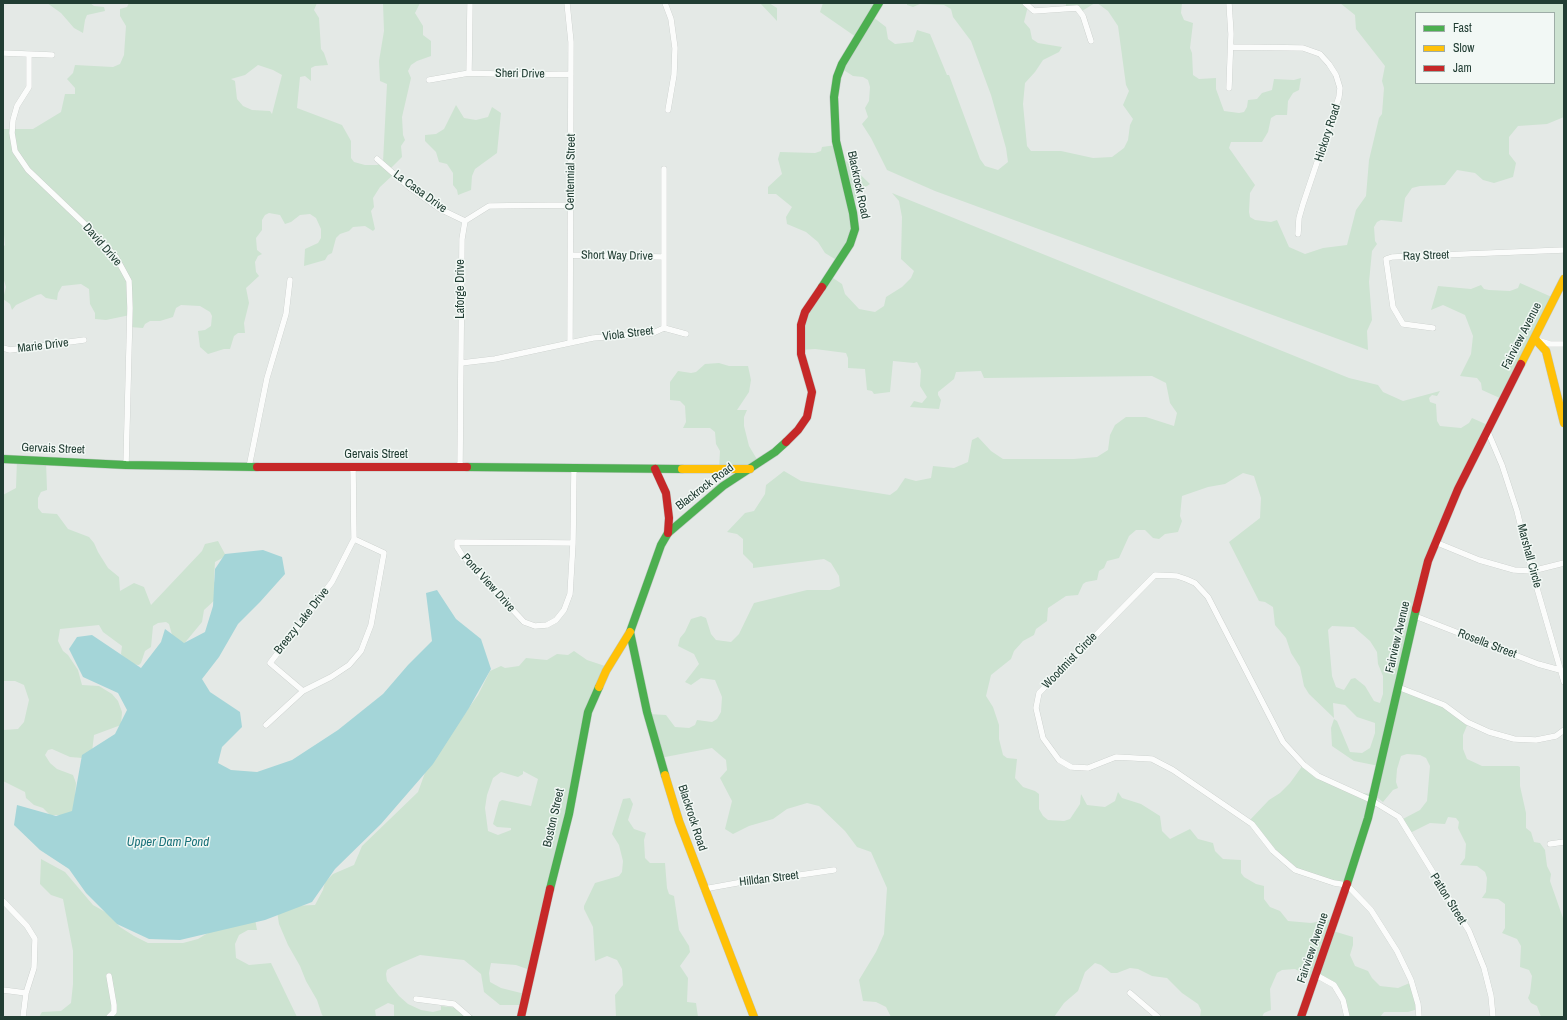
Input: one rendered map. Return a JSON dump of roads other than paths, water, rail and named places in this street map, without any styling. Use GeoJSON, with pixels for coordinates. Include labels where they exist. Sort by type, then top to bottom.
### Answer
{"type":"FeatureCollection","features":[{"type":"Feature","properties":{"kind":"street"},"geometry":{"type":"LineString","coordinates":[[469,73],[470,3]]}},
{"type":"Feature","properties":{"kind":"street","name":"Centennial Street"},"geometry":{"type":"LineString","coordinates":[[567,3],[571,42],[570,342]]}},
{"type":"Feature","properties":{"kind":"street"},"geometry":{"type":"LineString","coordinates":[[665,3],[671,19],[675,48],[674,75],[668,110]]}},
{"type":"Feature","properties":{"kind":"street","name":"Blackrock Road"},"geometry":{"type":"LineString","coordinates":[[754,1017],[687,844],[647,712],[630,632],[661,545],[668,533],[723,486],[750,469],[780,447],[798,430],[808,415],[812,392],[801,354],[801,325],[805,312],[850,244],[855,229],[853,212],[836,141],[834,103],[837,77],[842,64],[878,3]]}},
{"type":"Feature","properties":{"kind":"street"},"geometry":{"type":"LineString","coordinates":[[1025,3],[1034,11],[1078,8],[1083,16],[1091,41]]}},
{"type":"Feature","properties":{"kind":"street"},"geometry":{"type":"LineString","coordinates":[[1229,3],[1231,47],[1229,88]]}},
{"type":"Feature","properties":{"kind":"street","name":"Hickory Road"},"geometry":{"type":"LineString","coordinates":[[1231,47],[1303,48],[1320,54],[1336,75],[1340,88],[1339,98],[1303,204],[1299,218],[1298,234]]}},
{"type":"Feature","properties":{"kind":"street"},"geometry":{"type":"LineString","coordinates":[[3,53],[52,55]]}},
{"type":"Feature","properties":{"kind":"street","name":"David Drive"},"geometry":{"type":"LineString","coordinates":[[29,55],[28,87],[17,106],[12,120],[12,133],[15,151],[28,170],[93,232],[116,257],[129,281],[126,465]]}},
{"type":"Feature","properties":{"kind":"street","name":"Sheri Drive"},"geometry":{"type":"LineString","coordinates":[[429,80],[469,73],[525,75],[571,74]]}},
{"type":"Feature","properties":{"kind":"street","name":"La Casa Drive"},"geometry":{"type":"LineString","coordinates":[[377,159],[409,187],[440,209],[465,221]]}},
{"type":"Feature","properties":{"kind":"street","name":"Viola Street"},"geometry":{"type":"LineString","coordinates":[[461,363],[495,359],[570,342],[621,334],[653,333],[664,328],[664,169]]}},
{"type":"Feature","properties":{"kind":"street"},"geometry":{"type":"LineString","coordinates":[[465,221],[489,206],[570,205]]}},
{"type":"Feature","properties":{"kind":"street","name":"Laforge Drive"},"geometry":{"type":"LineString","coordinates":[[460,466],[462,239],[465,221]]}},
{"type":"Feature","properties":{"kind":"street","name":"Ray Street"},"geometry":{"type":"LineString","coordinates":[[1434,328],[1403,324],[1393,307],[1386,260],[1392,257],[1564,250]]}},
{"type":"Feature","properties":{"kind":"street","name":"Short Way Drive"},"geometry":{"type":"LineString","coordinates":[[571,255],[664,257]]}},
{"type":"Feature","properties":{"kind":"street","name":"Fairview Avenue"},"geometry":{"type":"LineString","coordinates":[[1302,1017],[1366,825],[1426,568],[1435,542],[1458,490],[1564,279]]}},
{"type":"Feature","properties":{"kind":"street"},"geometry":{"type":"LineString","coordinates":[[248,467],[267,378],[286,314],[290,280]]}},
{"type":"Feature","properties":{"kind":"street"},"geometry":{"type":"LineString","coordinates":[[664,328],[686,334]]}},
{"type":"Feature","properties":{"kind":"street"},"geometry":{"type":"LineString","coordinates":[[1535,339],[1550,344],[1564,344]]}},
{"type":"Feature","properties":{"kind":"street"},"geometry":{"type":"LineString","coordinates":[[1535,339],[1546,351],[1564,423]]}},
{"type":"Feature","properties":{"kind":"street","name":"Marie Drive"},"geometry":{"type":"LineString","coordinates":[[3,348],[10,350],[84,340]]}},
{"type":"Feature","properties":{"kind":"street","name":"Marshall Circle"},"geometry":{"type":"LineString","coordinates":[[1488,432],[1502,465],[1518,511],[1532,571],[1564,682]]}},
{"type":"Feature","properties":{"kind":"street","name":"Gervais Street"},"geometry":{"type":"LineString","coordinates":[[3,459],[126,465],[248,467],[460,466],[750,469]]}},
{"type":"Feature","properties":{"kind":"street","name":"Breezy Lake Drive"},"geometry":{"type":"LineString","coordinates":[[303,691],[270,663],[332,582],[354,540],[353,467]]}},
{"type":"Feature","properties":{"kind":"street","name":"Pond View Drive"},"geometry":{"type":"LineString","coordinates":[[573,543],[457,542],[457,547],[512,611],[524,622],[535,626],[547,625],[556,620],[564,610],[570,594],[573,543],[574,468]]}},
{"type":"Feature","properties":{"kind":"street"},"geometry":{"type":"LineString","coordinates":[[655,469],[666,493],[669,518],[668,533]]}},
{"type":"Feature","properties":{"kind":"street"},"geometry":{"type":"LineString","coordinates":[[266,725],[303,691],[331,677],[350,665],[361,651],[371,626],[384,553],[354,540]]}},
{"type":"Feature","properties":{"kind":"street"},"geometry":{"type":"LineString","coordinates":[[1435,542],[1479,560],[1514,570],[1532,571],[1564,563]]}},
{"type":"Feature","properties":{"kind":"street","name":"Woodmist Circle"},"geometry":{"type":"LineString","coordinates":[[1347,885],[1334,883],[1295,870],[1273,851],[1252,824],[1174,770],[1152,759],[1116,757],[1088,768],[1071,767],[1060,760],[1043,738],[1036,708],[1039,693],[1155,575],[1177,576],[1195,583],[1208,597],[1283,742],[1318,776],[1371,800]]}},
{"type":"Feature","properties":{"kind":"street","name":"Rosella Street"},"geometry":{"type":"LineString","coordinates":[[1415,616],[1538,664],[1560,670]]}},
{"type":"Feature","properties":{"kind":"street","name":"Boston Street"},"geometry":{"type":"LineString","coordinates":[[521,1017],[546,902],[569,814],[588,712],[606,671],[630,632]]}},
{"type":"Feature","properties":{"kind":"street"},"geometry":{"type":"LineString","coordinates":[[1398,687],[1444,705],[1467,722],[1489,732],[1514,738],[1536,740],[1556,736],[1564,730]]}},
{"type":"Feature","properties":{"kind":"street","name":"Patton Street"},"geometry":{"type":"LineString","coordinates":[[1371,800],[1399,817],[1468,931],[1484,968],[1493,1017]]}},
{"type":"Feature","properties":{"kind":"street"},"geometry":{"type":"LineString","coordinates":[[1550,844],[1564,842]]}},
{"type":"Feature","properties":{"kind":"street","name":"Hilldan Street"},"geometry":{"type":"LineString","coordinates":[[704,889],[748,881],[834,870]]}},
{"type":"Feature","properties":{"kind":"street"},"geometry":{"type":"LineString","coordinates":[[1347,885],[1371,910],[1397,951],[1411,980],[1418,1004],[1419,1017]]}},
{"type":"Feature","properties":{"kind":"street"},"geometry":{"type":"LineString","coordinates":[[3,901],[27,926],[35,939],[34,968],[26,993],[23,1015],[30,1017]]}},
{"type":"Feature","properties":{"kind":"street"},"geometry":{"type":"LineString","coordinates":[[1316,975],[1334,985],[1343,1000],[1348,1017]]}},
{"type":"Feature","properties":{"kind":"street"},"geometry":{"type":"LineString","coordinates":[[109,976],[114,1012],[109,1017]]}},
{"type":"Feature","properties":{"kind":"street"},"geometry":{"type":"LineString","coordinates":[[3,990],[26,993]]}},
{"type":"Feature","properties":{"kind":"street"},"geometry":{"type":"LineString","coordinates":[[1130,993],[1158,1017]]}},
{"type":"Feature","properties":{"kind":"street"},"geometry":{"type":"LineString","coordinates":[[416,999],[454,1004],[469,1017]]}},
{"type":"Feature","properties":{"kind":"water","name":"Upper Dam Pond"},"geometry":{"type":"Polygon","coordinates":[[[263,550],[282,557],[285,574],[238,624],[219,657],[202,679],[210,692],[240,712],[242,727],[222,747],[218,763],[231,770],[257,772],[292,760],[338,730],[383,694],[408,665],[432,641],[426,593],[437,590],[456,619],[481,639],[491,669],[469,708],[433,764],[381,824],[335,869],[312,902],[265,920],[180,940],[149,939],[117,924],[86,893],[69,869],[40,850],[14,825],[17,805],[56,816],[72,811],[82,755],[115,734],[127,710],[118,693],[83,677],[69,649],[77,637],[92,635],[141,668],[161,642],[165,629],[184,643],[205,632],[213,606],[215,569],[225,554],[263,550]]]}}]}
